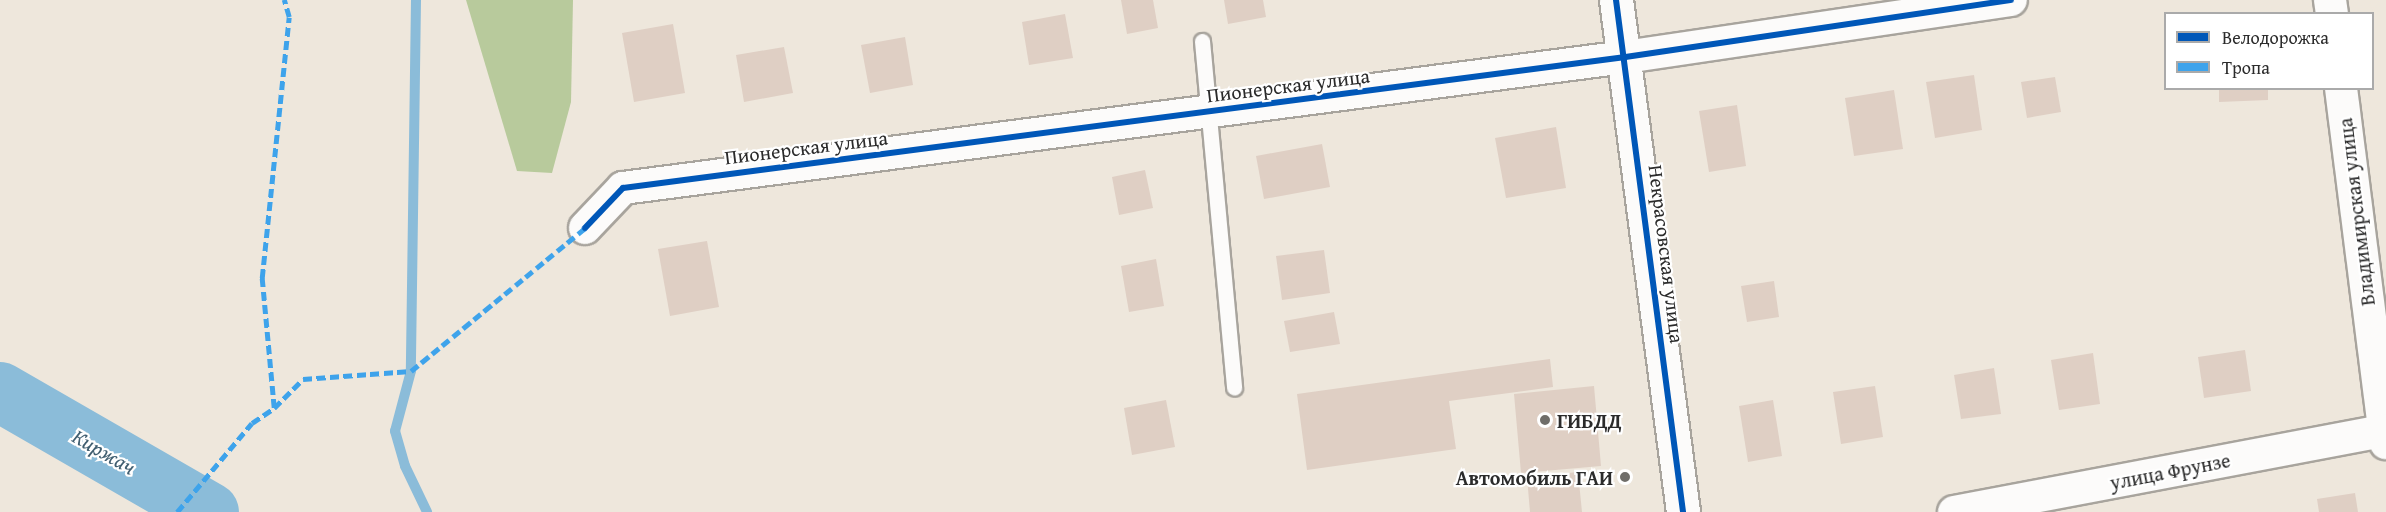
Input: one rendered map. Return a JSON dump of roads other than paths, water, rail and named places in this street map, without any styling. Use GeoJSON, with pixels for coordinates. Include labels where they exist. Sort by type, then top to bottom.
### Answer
{"type":"FeatureCollection","features":[{"type":"Feature","properties":{"kind":"street","name":"Некрасовская улица"},"geometry":{"type":"LineString","coordinates":[[1616,0],[1683,512]]}},
{"type":"Feature","properties":{"kind":"street","name":"Пионерская улица"},"geometry":{"type":"LineString","coordinates":[[585,228],[623,188],[1625,57],[2011,0]]}},
{"type":"Feature","properties":{"kind":"street","name":"Владимирская улица"},"geometry":{"type":"LineString","coordinates":[[2341,90],[2385,435]]}},
{"type":"Feature","properties":{"kind":"street","name":"улица Фрунзе"},"geometry":{"type":"LineString","coordinates":[[1954,512],[2385,435]]}},
{"type":"Feature","properties":{"kind":"lane"},"geometry":{"type":"LineString","coordinates":[[1202,41],[1211,111],[1234,388]]}},
{"type":"Feature","properties":{"kind":"waterway"},"geometry":{"type":"LineString","coordinates":[[416,0],[411,371],[395,431],[405,466],[427,512]]}},
{"type":"Feature","properties":{"kind":"waterway","name":"Киржач"},"geometry":{"type":"LineString","coordinates":[[0,392],[209,512]]}},
{"type":"Feature","properties":{"kind":"place","name":"ГИБДД"},"geometry":{"type":"Point","coordinates":[1545,420]}},
{"type":"Feature","properties":{"kind":"place","name":"Автомобиль ГАИ"},"geometry":{"type":"Point","coordinates":[1625,477]}}]}
